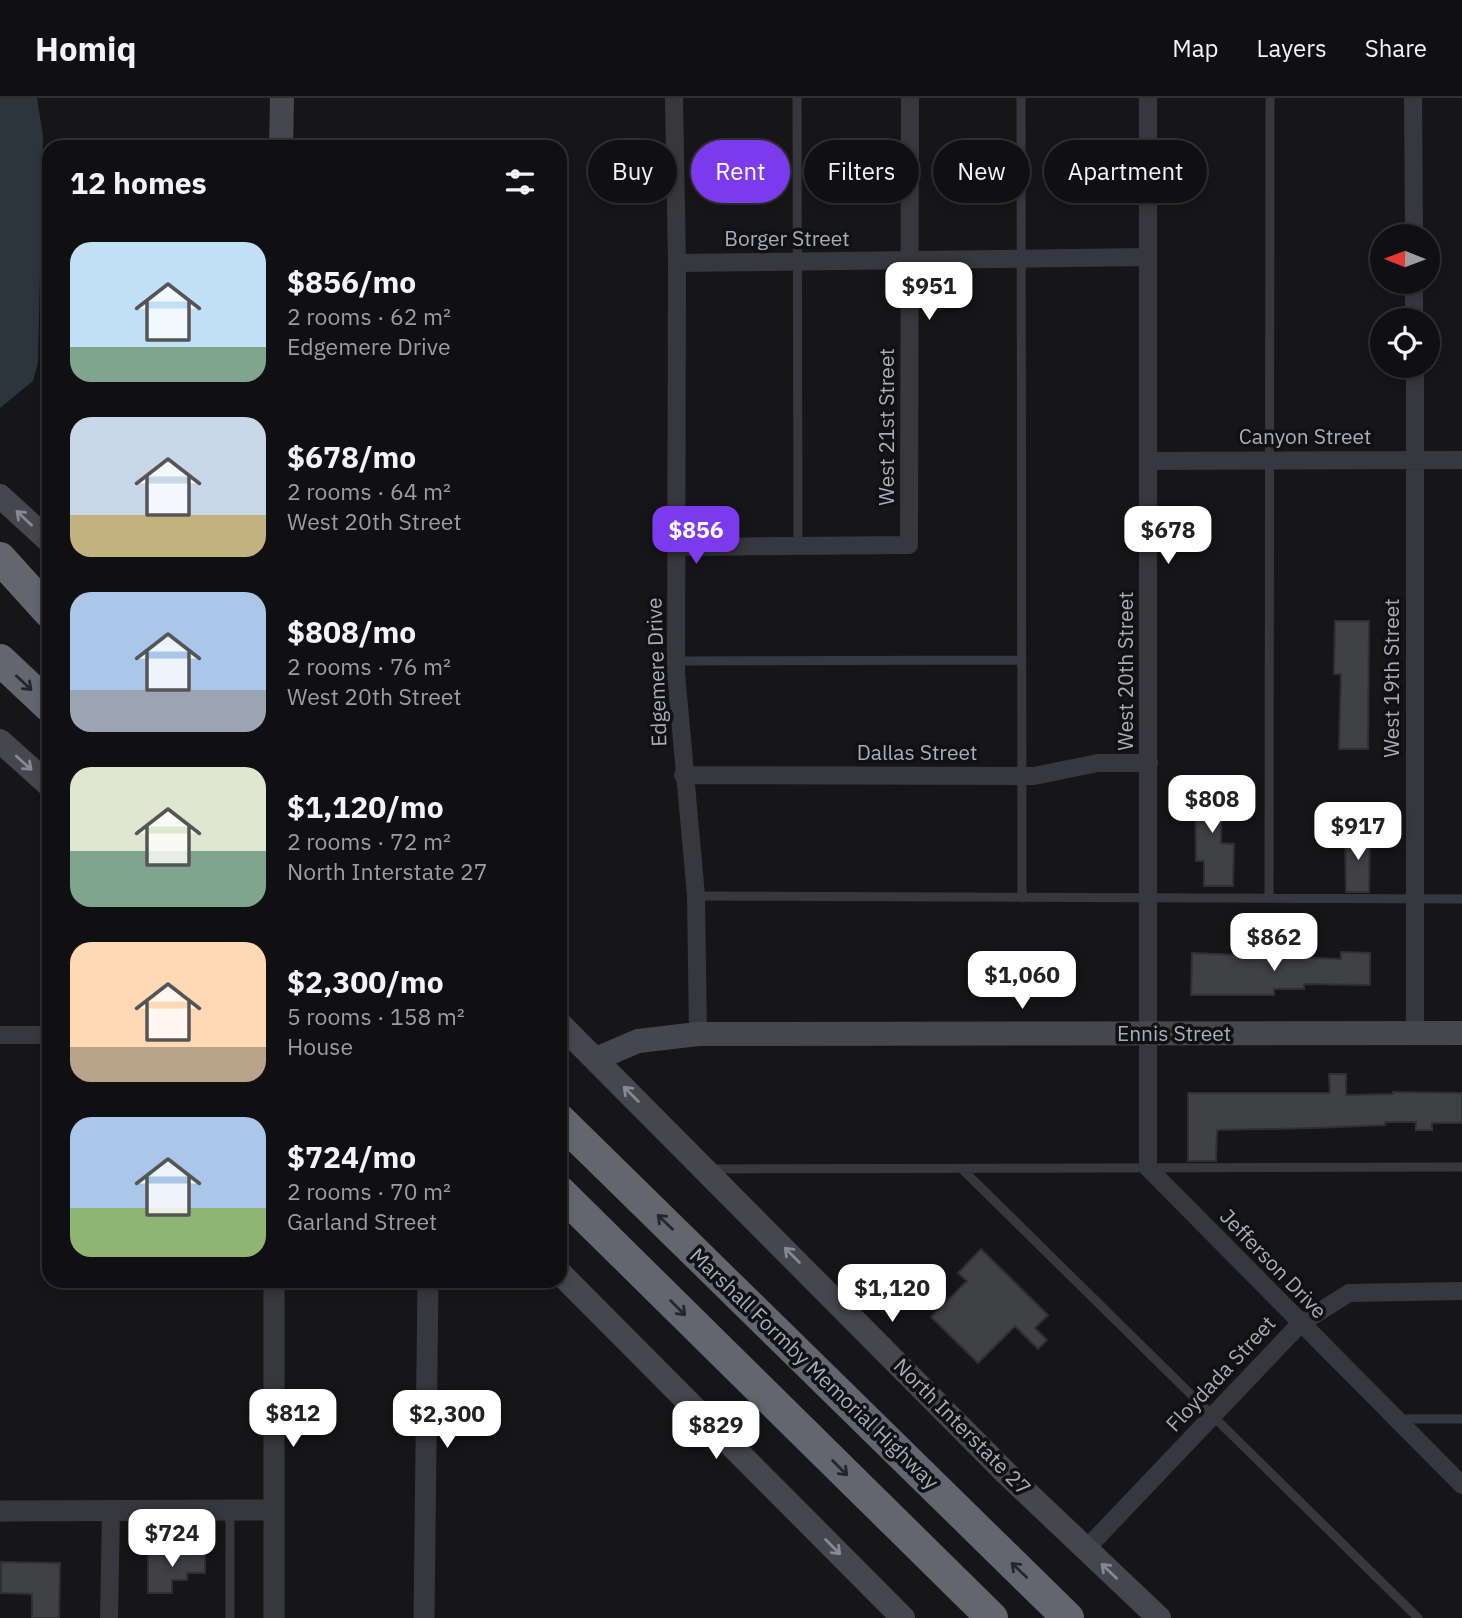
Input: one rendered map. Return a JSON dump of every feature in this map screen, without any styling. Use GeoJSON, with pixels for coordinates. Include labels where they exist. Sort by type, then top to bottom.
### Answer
{"type":"FeatureCollection","features":[{"type":"Feature","properties":{"kind":"highway"},"geometry":{"type":"LineString","coordinates":[[0,558],[42,604]]}},
{"type":"Feature","properties":{"kind":"highway"},"geometry":{"type":"LineString","coordinates":[[0,576],[42,615]]}},
{"type":"Feature","properties":{"kind":"highway"},"geometry":{"type":"LineString","coordinates":[[0,660],[42,699]]}},
{"type":"Feature","properties":{"kind":"highway","name":"Marshall Formby Memorial Highway"},"geometry":{"type":"LineString","coordinates":[[567,1126],[1068,1618]]}},
{"type":"Feature","properties":{"kind":"highway"},"geometry":{"type":"LineString","coordinates":[[567,1199],[992,1618]]}},
{"type":"Feature","properties":{"kind":"highway"},"geometry":{"type":"LineString","coordinates":[[957,1584],[984,1618]]}},
{"type":"Feature","properties":{"kind":"main road"},"geometry":{"type":"LineString","coordinates":[[281,140],[282,98]]}},
{"type":"Feature","properties":{"kind":"main road"},"geometry":{"type":"LineString","coordinates":[[0,496],[42,535]]}},
{"type":"Feature","properties":{"kind":"main road"},"geometry":{"type":"LineString","coordinates":[[0,741],[42,779]]}},
{"type":"Feature","properties":{"kind":"main road","name":"North Interstate 27"},"geometry":{"type":"LineString","coordinates":[[567,1031],[1086,1549],[1159,1618]]}},
{"type":"Feature","properties":{"kind":"main road","name":"Ennis Street"},"geometry":{"type":"LineString","coordinates":[[596,1059],[638,1041],[698,1034],[1462,1033]]}},
{"type":"Feature","properties":{"kind":"main road"},"geometry":{"type":"LineString","coordinates":[[567,1280],[903,1618]]}},
{"type":"Feature","properties":{"kind":"street","name":"Edgemere Drive"},"geometry":{"type":"LineString","coordinates":[[674,98],[677,263],[676,661],[683,775],[696,896],[698,1034]]}},
{"type":"Feature","properties":{"kind":"street","name":"West 21st Street"},"geometry":{"type":"LineString","coordinates":[[798,546],[909,545],[910,98]]}},
{"type":"Feature","properties":{"kind":"street","name":"West 20th Street"},"geometry":{"type":"LineString","coordinates":[[1147,98],[1147,1034]]}},
{"type":"Feature","properties":{"kind":"street"},"geometry":{"type":"LineString","coordinates":[[1413,98],[1414,224]]}},
{"type":"Feature","properties":{"kind":"street","name":"Borger Street"},"geometry":{"type":"LineString","coordinates":[[677,263],[1148,257]]}},
{"type":"Feature","properties":{"kind":"street","name":"West 19th Street"},"geometry":{"type":"LineString","coordinates":[[1415,378],[1415,1033]]}},
{"type":"Feature","properties":{"kind":"street","name":"Canyon Street"},"geometry":{"type":"LineString","coordinates":[[1149,461],[1462,460]]}},
{"type":"Feature","properties":{"kind":"street"},"geometry":{"type":"LineString","coordinates":[[677,547],[798,546]]}},
{"type":"Feature","properties":{"kind":"street","name":"Dallas Street"},"geometry":{"type":"LineString","coordinates":[[683,775],[1022,776],[1098,763],[1149,762]]}},
{"type":"Feature","properties":{"kind":"street"},"geometry":{"type":"LineString","coordinates":[[1147,1034],[1148,1168]]}},
{"type":"Feature","properties":{"kind":"street"},"geometry":{"type":"LineString","coordinates":[[0,1035],[42,1035]]}},
{"type":"Feature","properties":{"kind":"street","name":"Jefferson Drive"},"geometry":{"type":"LineString","coordinates":[[1148,1168],[1462,1485]]}},
{"type":"Feature","properties":{"kind":"street"},"geometry":{"type":"LineString","coordinates":[[274,1288],[271,1510],[274,1618]]}},
{"type":"Feature","properties":{"kind":"street"},"geometry":{"type":"LineString","coordinates":[[424,1618],[428,1288]]}},
{"type":"Feature","properties":{"kind":"street","name":"Floydada Street"},"geometry":{"type":"LineString","coordinates":[[1086,1549],[1300,1324],[1349,1293],[1462,1291]]}},
{"type":"Feature","properties":{"kind":"street"},"geometry":{"type":"LineString","coordinates":[[0,1511],[271,1510]]}},
{"type":"Feature","properties":{"kind":"street"},"geometry":{"type":"LineString","coordinates":[[109,1618],[111,1511]]}},
{"type":"Feature","properties":{"kind":"lane"},"geometry":{"type":"LineString","coordinates":[[797,98],[798,546]]}},
{"type":"Feature","properties":{"kind":"lane"},"geometry":{"type":"LineString","coordinates":[[1021,98],[1022,898]]}},
{"type":"Feature","properties":{"kind":"lane"},"geometry":{"type":"LineString","coordinates":[[1269,898],[1270,98]]}},
{"type":"Feature","properties":{"kind":"lane"},"geometry":{"type":"LineString","coordinates":[[676,661],[1022,660]]}},
{"type":"Feature","properties":{"kind":"lane"},"geometry":{"type":"LineString","coordinates":[[696,896],[1462,899]]}},
{"type":"Feature","properties":{"kind":"lane"},"geometry":{"type":"LineString","coordinates":[[706,1169],[1462,1167]]}},
{"type":"Feature","properties":{"kind":"lane"},"geometry":{"type":"LineString","coordinates":[[962,1168],[1418,1618]]}},
{"type":"Feature","properties":{"kind":"lane"},"geometry":{"type":"LineString","coordinates":[[1396,1419],[1462,1419]]}},
{"type":"Feature","properties":{"kind":"lane"},"geometry":{"type":"LineString","coordinates":[[230,1510],[230,1618]]}},
{"type":"Feature","properties":{"kind":"shaded area"},"geometry":{"type":"Polygon","coordinates":[[[0,98],[37,98],[43,136],[38,363],[33,381],[0,408],[0,98]]]}},
{"type":"Feature","properties":{"kind":"building"},"geometry":{"type":"Polygon","coordinates":[[[1335,621],[1369,621],[1368,749],[1339,749],[1341,674],[1334,674],[1335,621]]]}},
{"type":"Feature","properties":{"kind":"building"},"geometry":{"type":"Polygon","coordinates":[[[1195,780],[1222,780],[1221,843],[1234,844],[1233,886],[1204,886],[1204,861],[1196,861],[1195,780]]]}},
{"type":"Feature","properties":{"kind":"building"},"geometry":{"type":"Polygon","coordinates":[[[1345,832],[1370,832],[1369,892],[1346,892],[1345,832]]]}},
{"type":"Feature","properties":{"kind":"building"},"geometry":{"type":"Polygon","coordinates":[[[1341,952],[1370,953],[1370,985],[1304,984],[1304,989],[1274,989],[1274,995],[1191,995],[1192,953],[1341,959],[1341,952]]]}},
{"type":"Feature","properties":{"kind":"building"},"geometry":{"type":"Polygon","coordinates":[[[1329,1074],[1346,1074],[1346,1095],[1393,1092],[1462,1093],[1462,1123],[1432,1123],[1432,1130],[1416,1130],[1416,1122],[1385,1122],[1385,1125],[1217,1130],[1216,1161],[1188,1161],[1188,1093],[1330,1093],[1329,1074]]]}},
{"type":"Feature","properties":{"kind":"building"},"geometry":{"type":"Polygon","coordinates":[[[981,1249],[1048,1315],[1035,1328],[1047,1340],[1038,1349],[1015,1326],[978,1363],[931,1317],[967,1281],[958,1273],[981,1249]]]}},
{"type":"Feature","properties":{"kind":"building"},"geometry":{"type":"Polygon","coordinates":[[[148,1552],[205,1552],[205,1573],[187,1573],[187,1580],[172,1580],[172,1593],[148,1593],[148,1552]]]}},
{"type":"Feature","properties":{"kind":"building"},"geometry":{"type":"Polygon","coordinates":[[[1,1562],[60,1563],[59,1618],[32,1618],[32,1594],[1,1593],[1,1562]]]}}]}
